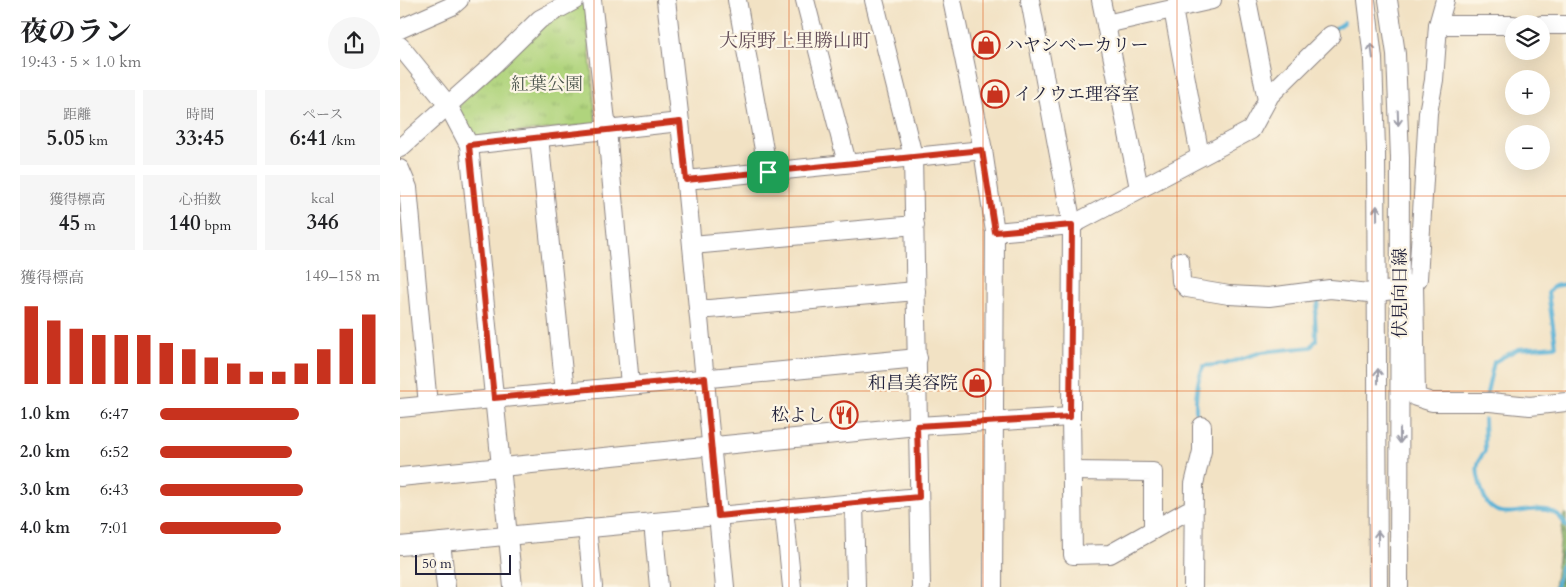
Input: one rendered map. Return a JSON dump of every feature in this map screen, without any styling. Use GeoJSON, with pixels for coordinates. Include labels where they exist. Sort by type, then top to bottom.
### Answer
{"type":"FeatureCollection","features":[{"type":"Feature","properties":{"kind":"street"},"geometry":{"type":"LineString","coordinates":[[400,29],[452,6],[459,0]]}},
{"type":"Feature","properties":{"kind":"street"},"geometry":{"type":"LineString","coordinates":[[400,148],[540,19],[576,0]]}},
{"type":"Feature","properties":{"kind":"street"},"geometry":{"type":"LineString","coordinates":[[592,0],[607,130],[630,385]]}},
{"type":"Feature","properties":{"kind":"street"},"geometry":{"type":"LineString","coordinates":[[666,0],[686,180],[725,587]]}},
{"type":"Feature","properties":{"kind":"street"},"geometry":{"type":"LineString","coordinates":[[737,0],[768,172]]}},
{"type":"Feature","properties":{"kind":"street"},"geometry":{"type":"LineString","coordinates":[[805,0],[847,163]]}},
{"type":"Feature","properties":{"kind":"street"},"geometry":{"type":"LineString","coordinates":[[874,0],[913,156],[921,587]]}},
{"type":"Feature","properties":{"kind":"street"},"geometry":{"type":"LineString","coordinates":[[952,0],[982,150],[995,232],[993,587]]}},
{"type":"Feature","properties":{"kind":"street"},"geometry":{"type":"LineString","coordinates":[[1030,0],[1072,225],[1070,417],[1073,555],[1110,554],[1187,511]]}},
{"type":"Feature","properties":{"kind":"street"},"geometry":{"type":"LineString","coordinates":[[1101,0],[1139,188]]}},
{"type":"Feature","properties":{"kind":"street"},"geometry":{"type":"LineString","coordinates":[[1106,24],[1212,0]]}},
{"type":"Feature","properties":{"kind":"street"},"geometry":{"type":"LineString","coordinates":[[1247,0],[1267,100]]}},
{"type":"Feature","properties":{"kind":"street","name":"伏見向日線"},"geometry":{"type":"LineString","coordinates":[[1366,0],[1373,59],[1378,293],[1378,587]]}},
{"type":"Feature","properties":{"kind":"street","name":"伏見向日線"},"geometry":{"type":"LineString","coordinates":[[1388,0],[1396,64],[1407,287],[1399,587]]}},
{"type":"Feature","properties":{"kind":"street"},"geometry":{"type":"LineString","coordinates":[[1180,262],[1181,281],[1186,288],[1269,297],[1330,289],[1378,293],[1407,287],[1418,279],[1428,113],[1434,80],[1438,24],[1445,0]]}},
{"type":"Feature","properties":{"kind":"street"},"geometry":{"type":"LineString","coordinates":[[1173,9],[1200,156]]}},
{"type":"Feature","properties":{"kind":"street"},"geometry":{"type":"LineString","coordinates":[[1438,24],[1505,25]]}},
{"type":"Feature","properties":{"kind":"street"},"geometry":{"type":"LineString","coordinates":[[1550,25],[1566,25]]}},
{"type":"Feature","properties":{"kind":"street"},"geometry":{"type":"LineString","coordinates":[[995,232],[1072,225],[1251,130],[1267,100],[1331,35]]}},
{"type":"Feature","properties":{"kind":"street"},"geometry":{"type":"LineString","coordinates":[[400,46],[448,105],[469,145],[513,587]]}},
{"type":"Feature","properties":{"kind":"street"},"geometry":{"type":"LineString","coordinates":[[469,145],[680,122]]}},
{"type":"Feature","properties":{"kind":"street"},"geometry":{"type":"LineString","coordinates":[[539,138],[565,392]]}},
{"type":"Feature","properties":{"kind":"street"},"geometry":{"type":"LineString","coordinates":[[686,180],[982,150]]}},
{"type":"Feature","properties":{"kind":"street"},"geometry":{"type":"LineString","coordinates":[[400,169],[408,188],[428,405]]}},
{"type":"Feature","properties":{"kind":"street"},"geometry":{"type":"LineString","coordinates":[[692,245],[915,225]]}},
{"type":"Feature","properties":{"kind":"street"},"geometry":{"type":"LineString","coordinates":[[1407,287],[1416,397],[1432,402],[1490,402],[1530,406],[1566,402]]}},
{"type":"Feature","properties":{"kind":"street"},"geometry":{"type":"LineString","coordinates":[[698,310],[916,291]]}},
{"type":"Feature","properties":{"kind":"street"},"geometry":{"type":"LineString","coordinates":[[400,408],[918,358]]}},
{"type":"Feature","properties":{"kind":"street"},"geometry":{"type":"LineString","coordinates":[[400,476],[917,426],[1070,417]]}},
{"type":"Feature","properties":{"kind":"street"},"geometry":{"type":"LineString","coordinates":[[1193,587],[1194,484],[1202,451],[1202,426]]}},
{"type":"Feature","properties":{"kind":"street"},"geometry":{"type":"LineString","coordinates":[[1072,471],[1153,472],[1153,530]]}},
{"type":"Feature","properties":{"kind":"street"},"geometry":{"type":"LineString","coordinates":[[400,546],[919,497]]}},
{"type":"Feature","properties":{"kind":"street"},"geometry":{"type":"LineString","coordinates":[[854,503],[856,587]]}},
{"type":"Feature","properties":{"kind":"street"},"geometry":{"type":"LineString","coordinates":[[784,509],[792,587]]}},
{"type":"Feature","properties":{"kind":"street"},"geometry":{"type":"LineString","coordinates":[[653,522],[659,587]]}},
{"type":"Feature","properties":{"kind":"street"},"geometry":{"type":"LineString","coordinates":[[587,528],[593,587]]}},
{"type":"Feature","properties":{"kind":"street"},"geometry":{"type":"LineString","coordinates":[[441,542],[446,587]]}},
{"type":"Feature","properties":{"kind":"green space","name":"紅葉公園"},"geometry":{"type":"Polygon","coordinates":[[[585,0],[596,124],[474,137],[458,107],[534,33],[585,0]]]}},
{"type":"Feature","properties":{"kind":"green space"},"geometry":{"type":"Polygon","coordinates":[[[1564,514],[1566,514],[1566,587],[1554,587],[1564,514]]]}},
{"type":"Feature","properties":{"kind":"waterway"},"geometry":{"type":"LineString","coordinates":[[1333,30],[1344,22]]}},
{"type":"Feature","properties":{"kind":"waterway"},"geometry":{"type":"LineString","coordinates":[[1486,397],[1494,362],[1518,349],[1556,346],[1548,293],[1554,286],[1566,284]]}},
{"type":"Feature","properties":{"kind":"waterway"},"geometry":{"type":"LineString","coordinates":[[1198,424],[1196,394],[1199,378],[1204,366],[1225,364],[1262,352],[1311,347],[1316,340],[1315,315],[1320,296]]}},
{"type":"Feature","properties":{"kind":"waterway"},"geometry":{"type":"LineString","coordinates":[[1484,419],[1485,451],[1478,463],[1477,470],[1482,492],[1487,503],[1497,511],[1538,509],[1549,511],[1558,516],[1566,526]]}},
{"type":"Feature","properties":{"kind":"waterway"},"geometry":{"type":"LineString","coordinates":[[1556,587],[1566,549]]}},
{"type":"Feature","properties":{"kind":"place","name":"ハヤシベーカリー"},"geometry":{"type":"Point","coordinates":[986,45]}},
{"type":"Feature","properties":{"kind":"place","name":"イノウエ理容室"},"geometry":{"type":"Point","coordinates":[995,94]}},
{"type":"Feature","properties":{"kind":"place","name":"和昌美容院"},"geometry":{"type":"Point","coordinates":[977,383]}},
{"type":"Feature","properties":{"kind":"place","name":"松よし"},"geometry":{"type":"Point","coordinates":[844,415]}},
{"type":"Feature","properties":{"kind":"district","name":"大原野上里勝山町"},"geometry":{"type":"Point","coordinates":[795,40]}},
{"type":"Feature","properties":{"kind":"route"},"geometry":{"type":"LineString","coordinates":[[680,122],[686,180],[768,172],[982,150],[995,232],[1072,225],[1070,417],[917,426],[919,497],[718,516],[705,378],[494,398],[469,145],[680,122]]}}]}
